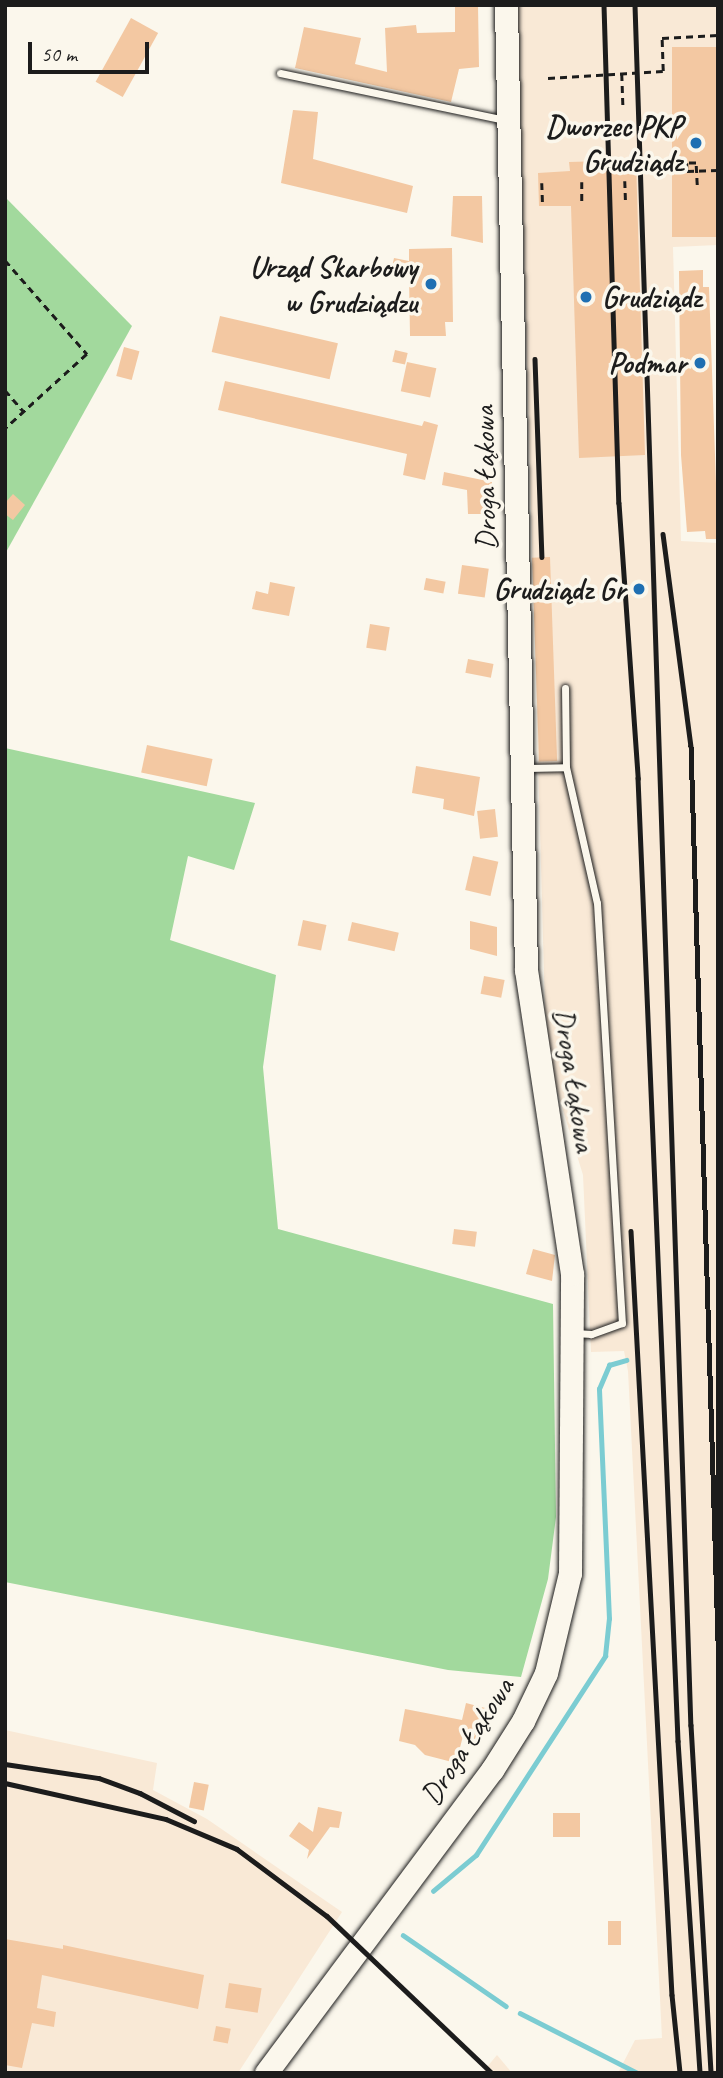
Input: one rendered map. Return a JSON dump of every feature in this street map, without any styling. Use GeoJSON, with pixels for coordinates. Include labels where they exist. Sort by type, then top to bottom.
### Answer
{"type":"FeatureCollection","features":[{"type":"Feature","properties":{"kind":"main road","name":"Droga Łąkowa"},"geometry":{"type":"LineString","coordinates":[[267,2073],[492,1770],[546,1673],[570,1573],[574,1333],[566,1233],[526,970],[506,5]]}},
{"type":"Feature","properties":{"kind":"lane"},"geometry":{"type":"LineString","coordinates":[[280,73],[495,120],[509,120]]}},
{"type":"Feature","properties":{"kind":"lane"},"geometry":{"type":"LineString","coordinates":[[565,688],[566,767],[597,903],[615,1145],[622,1323],[591,1334],[574,1333]]}},
{"type":"Feature","properties":{"kind":"lane"},"geometry":{"type":"LineString","coordinates":[[523,768],[566,767]]}},
{"type":"Feature","properties":{"kind":"path"},"geometry":{"type":"LineString","coordinates":[[548,78],[663,71],[662,38],[718,35],[718,41]]}},
{"type":"Feature","properties":{"kind":"path"},"geometry":{"type":"LineString","coordinates":[[622,74],[623,108]]}},
{"type":"Feature","properties":{"kind":"path"},"geometry":{"type":"LineString","coordinates":[[697,185],[697,174],[696,163],[687,163],[687,171],[698,171],[708,171],[718,170]]}},
{"type":"Feature","properties":{"kind":"path"},"geometry":{"type":"LineString","coordinates":[[625,181],[626,204]]}},
{"type":"Feature","properties":{"kind":"path"},"geometry":{"type":"LineString","coordinates":[[582,182],[582,204]]}},
{"type":"Feature","properties":{"kind":"path"},"geometry":{"type":"LineString","coordinates":[[542,183],[543,206]]}},
{"type":"Feature","properties":{"kind":"path"},"geometry":{"type":"LineString","coordinates":[[5,260],[87,354],[5,429]]}},
{"type":"Feature","properties":{"kind":"path"},"geometry":{"type":"LineString","coordinates":[[5,390],[24,412]]}},
{"type":"Feature","properties":{"kind":"shaded area"},"geometry":{"type":"Polygon","coordinates":[[[517,5],[718,5],[718,245],[673,247],[681,541],[718,543],[718,2073],[618,2073],[635,2040],[662,2038],[628,1371],[624,1351],[591,1352],[583,1175],[554,1081],[545,1010],[517,5]]]}},
{"type":"Feature","properties":{"kind":"shaded area"},"geometry":{"type":"Polygon","coordinates":[[[5,1730],[157,1763],[153,1790],[207,1819],[342,1912],[238,2073],[5,2073],[5,1730]]]}},
{"type":"Feature","properties":{"kind":"shaded area"},"geometry":{"type":"Polygon","coordinates":[[[497,2055],[512,2073],[482,2073],[497,2055]]]}},
{"type":"Feature","properties":{"kind":"green space"},"geometry":{"type":"Polygon","coordinates":[[[5,197],[132,326],[5,554],[5,197]]]}},
{"type":"Feature","properties":{"kind":"green space"},"geometry":{"type":"Polygon","coordinates":[[[5,748],[255,803],[234,870],[188,856],[170,940],[276,975],[263,1067],[278,1229],[553,1304],[556,1517],[548,1579],[521,1677],[448,1670],[5,1582],[5,748]]]}},
{"type":"Feature","properties":{"kind":"building"},"geometry":{"type":"Polygon","coordinates":[[[455,5],[478,5],[479,67],[459,69],[451,102],[295,68],[304,27],[361,38],[355,64],[387,72],[385,28],[416,25],[417,33],[455,32],[455,5]]]}},
{"type":"Feature","properties":{"kind":"building"},"geometry":{"type":"Polygon","coordinates":[[[131,18],[158,33],[123,97],[96,82],[131,18]]]}},
{"type":"Feature","properties":{"kind":"building","name":"Dworzec PKP Grudziądz"},"geometry":{"type":"Polygon","coordinates":[[[672,47],[718,47],[718,237],[672,237],[672,47]]]}},
{"type":"Feature","properties":{"kind":"building"},"geometry":{"type":"Polygon","coordinates":[[[293,110],[318,112],[313,159],[413,186],[407,213],[281,183],[293,110]]]}},
{"type":"Feature","properties":{"kind":"building"},"geometry":{"type":"Polygon","coordinates":[[[636,160],[645,455],[579,458],[571,206],[539,206],[538,173],[570,171],[569,162],[636,160]]]}},
{"type":"Feature","properties":{"kind":"building"},"geometry":{"type":"Polygon","coordinates":[[[453,196],[482,196],[483,243],[451,236],[453,196]]]}},
{"type":"Feature","properties":{"kind":"building","name":"Urząd Skarbowy w Grudziądzu"},"geometry":{"type":"Polygon","coordinates":[[[452,248],[453,322],[445,322],[446,336],[410,336],[409,275],[391,271],[394,258],[409,261],[409,249],[452,248]]]}},
{"type":"Feature","properties":{"kind":"building"},"geometry":{"type":"Polygon","coordinates":[[[703,270],[703,287],[709,287],[718,539],[706,539],[705,531],[687,532],[681,455],[679,271],[703,270]]]}},
{"type":"Feature","properties":{"kind":"building"},"geometry":{"type":"Polygon","coordinates":[[[220,316],[338,343],[330,379],[212,352],[220,316]]]}},
{"type":"Feature","properties":{"kind":"building"},"geometry":{"type":"Polygon","coordinates":[[[124,347],[139,351],[132,380],[116,376],[124,347]]]}},
{"type":"Feature","properties":{"kind":"building"},"geometry":{"type":"Polygon","coordinates":[[[395,350],[408,353],[405,365],[392,362],[395,350]]]}},
{"type":"Feature","properties":{"kind":"building"},"geometry":{"type":"Polygon","coordinates":[[[407,362],[436,368],[430,398],[401,391],[407,362]]]}},
{"type":"Feature","properties":{"kind":"building"},"geometry":{"type":"Polygon","coordinates":[[[225,381],[422,426],[424,421],[438,425],[425,480],[403,475],[407,454],[218,410],[225,381]]]}},
{"type":"Feature","properties":{"kind":"building"},"geometry":{"type":"Polygon","coordinates":[[[444,472],[492,482],[492,514],[468,514],[467,490],[442,485],[444,472]]]}},
{"type":"Feature","properties":{"kind":"building"},"geometry":{"type":"Polygon","coordinates":[[[13,494],[25,505],[13,520],[5,514],[5,503],[13,494]]]}},
{"type":"Feature","properties":{"kind":"building"},"geometry":{"type":"Polygon","coordinates":[[[550,557],[557,761],[539,762],[532,558],[550,557]]]}},
{"type":"Feature","properties":{"kind":"building"},"geometry":{"type":"Polygon","coordinates":[[[462,565],[489,569],[485,597],[458,594],[462,565]]]}},
{"type":"Feature","properties":{"kind":"building"},"geometry":{"type":"Polygon","coordinates":[[[426,578],[446,582],[443,594],[424,590],[426,578]]]}},
{"type":"Feature","properties":{"kind":"building"},"geometry":{"type":"Polygon","coordinates":[[[270,582],[295,587],[289,616],[252,609],[256,591],[268,594],[270,582]]]}},
{"type":"Feature","properties":{"kind":"building"},"geometry":{"type":"Polygon","coordinates":[[[370,624],[390,627],[386,651],[366,648],[370,624]]]}},
{"type":"Feature","properties":{"kind":"building"},"geometry":{"type":"Polygon","coordinates":[[[468,659],[494,664],[491,678],[465,673],[468,659]]]}},
{"type":"Feature","properties":{"kind":"building"},"geometry":{"type":"Polygon","coordinates":[[[147,745],[213,759],[207,786],[141,772],[147,745]]]}},
{"type":"Feature","properties":{"kind":"building"},"geometry":{"type":"Polygon","coordinates":[[[416,766],[480,777],[474,816],[443,809],[444,799],[412,793],[416,766]]]}},
{"type":"Feature","properties":{"kind":"building"},"geometry":{"type":"Polygon","coordinates":[[[495,809],[498,837],[480,839],[477,811],[495,809]]]}},
{"type":"Feature","properties":{"kind":"building"},"geometry":{"type":"Polygon","coordinates":[[[473,856],[498,862],[490,896],[465,890],[473,856]]]}},
{"type":"Feature","properties":{"kind":"building"},"geometry":{"type":"Polygon","coordinates":[[[303,920],[326,925],[321,950],[298,945],[303,920]]]}},
{"type":"Feature","properties":{"kind":"building"},"geometry":{"type":"Polygon","coordinates":[[[470,921],[497,927],[497,956],[470,949],[470,921]]]}},
{"type":"Feature","properties":{"kind":"building"},"geometry":{"type":"Polygon","coordinates":[[[352,922],[399,933],[394,951],[348,941],[352,922]]]}},
{"type":"Feature","properties":{"kind":"building"},"geometry":{"type":"Polygon","coordinates":[[[484,976],[505,980],[501,998],[481,994],[484,976]]]}},
{"type":"Feature","properties":{"kind":"building"},"geometry":{"type":"Polygon","coordinates":[[[454,1229],[477,1232],[475,1247],[452,1244],[454,1229]]]}},
{"type":"Feature","properties":{"kind":"building"},"geometry":{"type":"Polygon","coordinates":[[[533,1249],[555,1255],[552,1281],[526,1274],[533,1249]]]}},
{"type":"Feature","properties":{"kind":"building"},"geometry":{"type":"Polygon","coordinates":[[[466,1703],[489,1709],[482,1741],[463,1736],[456,1763],[425,1755],[415,1745],[399,1741],[405,1709],[462,1720],[466,1703]]]}},
{"type":"Feature","properties":{"kind":"building"},"geometry":{"type":"Polygon","coordinates":[[[194,1782],[209,1785],[204,1810],[189,1808],[194,1782]]]}},
{"type":"Feature","properties":{"kind":"building"},"geometry":{"type":"Polygon","coordinates":[[[318,1807],[342,1812],[339,1828],[330,1827],[307,1859],[309,1850],[289,1836],[299,1822],[313,1832],[318,1807]]]}},
{"type":"Feature","properties":{"kind":"building"},"geometry":{"type":"Polygon","coordinates":[[[553,1813],[580,1813],[580,1837],[553,1837],[553,1813]]]}},
{"type":"Feature","properties":{"kind":"building"},"geometry":{"type":"Polygon","coordinates":[[[608,1921],[621,1921],[621,1945],[608,1945],[608,1921]]]}},
{"type":"Feature","properties":{"kind":"building"},"geometry":{"type":"Polygon","coordinates":[[[5,1939],[63,1949],[63,1945],[204,1975],[198,2009],[42,1975],[37,2008],[56,2012],[54,2027],[32,2023],[22,2068],[5,2065],[5,1939]]]}},
{"type":"Feature","properties":{"kind":"building"},"geometry":{"type":"Polygon","coordinates":[[[229,1983],[262,1988],[258,2013],[225,2008],[229,1983]]]}},
{"type":"Feature","properties":{"kind":"building"},"geometry":{"type":"Polygon","coordinates":[[[216,2026],[231,2029],[228,2044],[213,2041],[216,2026]]]}},
{"type":"Feature","properties":{"kind":"waterway"},"geometry":{"type":"LineString","coordinates":[[433,1891],[476,1855],[605,1656],[609,1619],[599,1389],[609,1365],[626,1360]]}},
{"type":"Feature","properties":{"kind":"waterway"},"geometry":{"type":"LineString","coordinates":[[403,1935],[506,2006]]}},
{"type":"Feature","properties":{"kind":"waterway"},"geometry":{"type":"LineString","coordinates":[[520,2013],[638,2073]]}},
{"type":"Feature","properties":{"kind":"railway"},"geometry":{"type":"LineString","coordinates":[[604,5],[619,503],[638,778],[678,1741],[700,2073]]}},
{"type":"Feature","properties":{"kind":"railway"},"geometry":{"type":"LineString","coordinates":[[635,5],[691,1725],[711,2073]]}},
{"type":"Feature","properties":{"kind":"railway"},"geometry":{"type":"LineString","coordinates":[[535,359],[542,557]]}},
{"type":"Feature","properties":{"kind":"railway"},"geometry":{"type":"LineString","coordinates":[[663,534],[691,746],[718,1641]]}},
{"type":"Feature","properties":{"kind":"railway"},"geometry":{"type":"LineString","coordinates":[[631,1231],[672,1995],[680,2073]]}},
{"type":"Feature","properties":{"kind":"railway"},"geometry":{"type":"LineString","coordinates":[[5,1764],[99,1778],[140,1793],[194,1821]]}},
{"type":"Feature","properties":{"kind":"railway"},"geometry":{"type":"LineString","coordinates":[[5,1783],[166,1819],[237,1849],[327,1916],[492,2073]]}},
{"type":"Feature","properties":{"kind":"place","name":"Dworzec PKP Grudziądz"},"geometry":{"type":"Point","coordinates":[696,143]}},
{"type":"Feature","properties":{"kind":"place","name":"Urząd Skarbowy w Grudziądzu"},"geometry":{"type":"Point","coordinates":[431,284]}},
{"type":"Feature","properties":{"kind":"place","name":"Grudziądz"},"geometry":{"type":"Point","coordinates":[586,297]}},
{"type":"Feature","properties":{"kind":"place","name":"Podmar"},"geometry":{"type":"Point","coordinates":[700,363]}},
{"type":"Feature","properties":{"kind":"place","name":"Grudziądz Gr"},"geometry":{"type":"Point","coordinates":[639,589]}}]}
